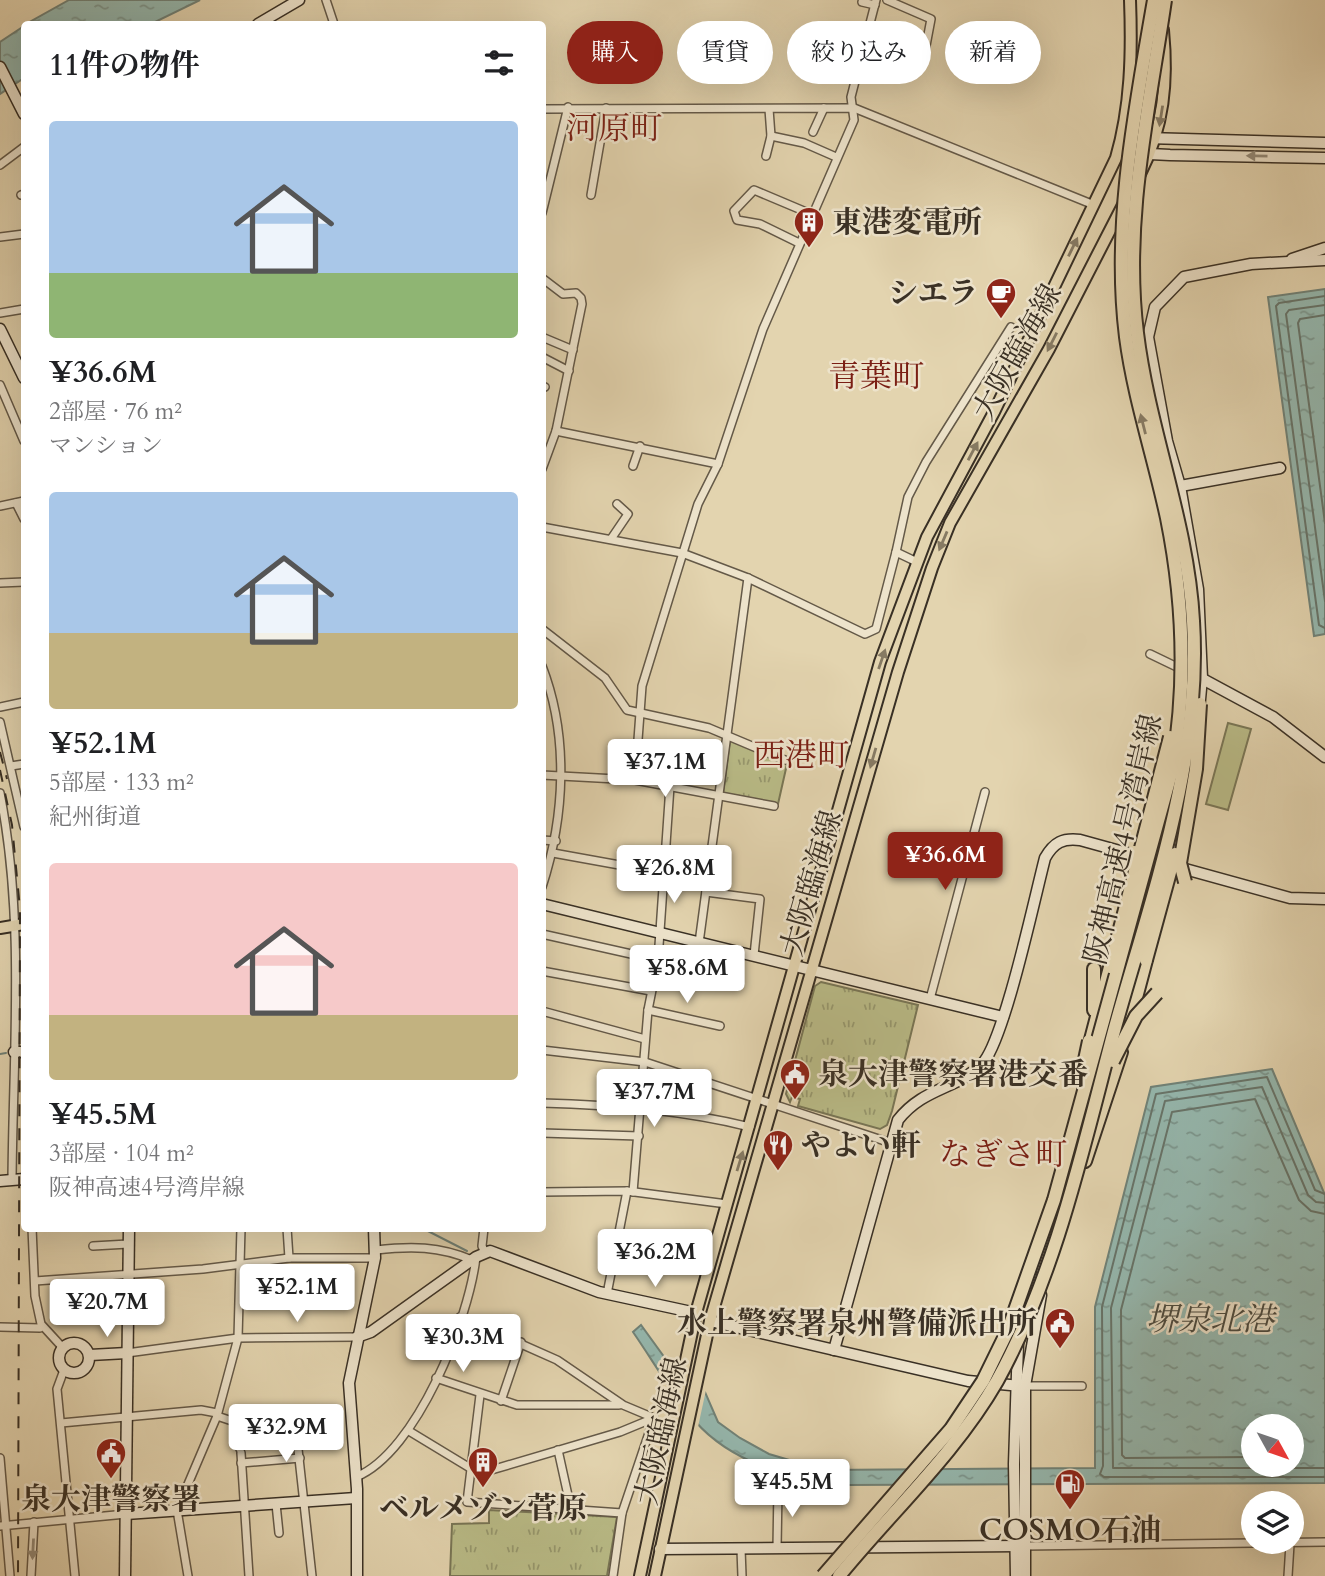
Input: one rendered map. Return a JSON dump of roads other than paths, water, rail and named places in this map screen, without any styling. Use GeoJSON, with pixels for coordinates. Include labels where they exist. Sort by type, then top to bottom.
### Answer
{"type":"FeatureCollection","features":[{"type":"Feature","properties":{"kind":"highway","name":"阪神高速4号湾岸線"},"geometry":{"type":"LineString","coordinates":[[823,1576],[933,1453],[984,1381],[1025,1289],[1065,1161],[1172,770],[1182,699],[1187,623],[1132,373],[1123,302],[1125,207],[1153,0]]}},
{"type":"Feature","properties":{"kind":"highway","name":"阪神高速4号湾岸線"},"geometry":{"type":"LineString","coordinates":[[839,1576],[942,1460],[996,1382],[1032,1303],[1067,1200],[1183,775],[1193,694],[1184,547],[1143,369],[1133,299],[1136,200],[1165,0]]}},
{"type":"Feature","properties":{"kind":"highway"},"geometry":{"type":"LineString","coordinates":[[1080,1082],[1178,699],[1187,623]]}},
{"type":"Feature","properties":{"kind":"highway"},"geometry":{"type":"LineString","coordinates":[[1185,882],[1180,863],[1196,769],[1200,696],[1187,623]]}},
{"type":"Feature","properties":{"kind":"highway"},"geometry":{"type":"LineString","coordinates":[[1122,869],[1134,852],[1163,763]]}},
{"type":"Feature","properties":{"kind":"highway"},"geometry":{"type":"LineString","coordinates":[[1083,1167],[1110,1089],[1196,769]]}},
{"type":"Feature","properties":{"kind":"highway"},"geometry":{"type":"LineString","coordinates":[[1065,1161],[1092,1026],[1094,969]]}},
{"type":"Feature","properties":{"kind":"highway"},"geometry":{"type":"LineString","coordinates":[[1067,1200],[1118,1049],[1136,1016],[1157,993]]}},
{"type":"Feature","properties":{"kind":"main road","name":"大阪臨海線"},"geometry":{"type":"LineString","coordinates":[[640,1576],[696,1313],[759,1100],[880,662],[927,537],[994,412],[1094,205],[1122,137],[1131,61],[1130,0]]}},
{"type":"Feature","properties":{"kind":"main road","name":"大阪臨海線"},"geometry":{"type":"LineString","coordinates":[[654,1576],[710,1321],[898,672],[932,568],[950,523],[1049,349],[1156,138],[1160,124],[1166,58],[1163,23],[1153,0]]}},
{"type":"Feature","properties":{"kind":"main road"},"geometry":{"type":"LineString","coordinates":[[0,928],[20,925]]}},
{"type":"Feature","properties":{"kind":"street"},"geometry":{"type":"LineString","coordinates":[[263,21],[299,0]]}},
{"type":"Feature","properties":{"kind":"street"},"geometry":{"type":"LineString","coordinates":[[326,0],[333,21]]}},
{"type":"Feature","properties":{"kind":"street"},"geometry":{"type":"LineString","coordinates":[[887,0],[914,8],[930,21]]}},
{"type":"Feature","properties":{"kind":"street"},"geometry":{"type":"LineString","coordinates":[[635,779],[642,714],[642,686],[698,504],[718,464],[762,329],[854,120],[851,97],[876,3],[862,2]]}},
{"type":"Feature","properties":{"kind":"street"},"geometry":{"type":"LineString","coordinates":[[0,67],[21,108]]}},
{"type":"Feature","properties":{"kind":"street"},"geometry":{"type":"LineString","coordinates":[[546,197],[568,107]]}},
{"type":"Feature","properties":{"kind":"street"},"geometry":{"type":"LineString","coordinates":[[591,195],[606,108]]}},
{"type":"Feature","properties":{"kind":"street"},"geometry":{"type":"LineString","coordinates":[[813,132],[824,108]]}},
{"type":"Feature","properties":{"kind":"street"},"geometry":{"type":"LineString","coordinates":[[546,109],[854,108],[1094,205]]}},
{"type":"Feature","properties":{"kind":"street"},"geometry":{"type":"LineString","coordinates":[[766,156],[771,136],[769,109]]}},
{"type":"Feature","properties":{"kind":"street"},"geometry":{"type":"LineString","coordinates":[[771,136],[804,144],[836,157]]}},
{"type":"Feature","properties":{"kind":"street"},"geometry":{"type":"LineString","coordinates":[[1122,137],[1325,143]]}},
{"type":"Feature","properties":{"kind":"street"},"geometry":{"type":"LineString","coordinates":[[1122,137],[1150,154],[1325,158]]}},
{"type":"Feature","properties":{"kind":"street"},"geometry":{"type":"LineString","coordinates":[[0,165],[21,150]]}},
{"type":"Feature","properties":{"kind":"street"},"geometry":{"type":"LineString","coordinates":[[799,243],[760,224],[737,220],[734,211],[754,190],[811,214]]}},
{"type":"Feature","properties":{"kind":"street"},"geometry":{"type":"LineString","coordinates":[[0,237],[21,234]]}},
{"type":"Feature","properties":{"kind":"street"},"geometry":{"type":"LineString","coordinates":[[1282,262],[1325,248]]}},
{"type":"Feature","properties":{"kind":"street"},"geometry":{"type":"LineString","coordinates":[[1020,1386],[1041,1296],[1083,1167],[1168,865],[1192,767],[1202,678],[1198,589],[1180,486],[1167,442],[1148,337],[1155,307],[1184,277],[1282,262],[1325,260]]}},
{"type":"Feature","properties":{"kind":"street"},"geometry":{"type":"LineString","coordinates":[[546,281],[563,294],[576,293],[581,298],[556,431],[546,458]]}},
{"type":"Feature","properties":{"kind":"street"},"geometry":{"type":"LineString","coordinates":[[0,313],[21,310]]}},
{"type":"Feature","properties":{"kind":"street"},"geometry":{"type":"LineString","coordinates":[[546,528],[682,553],[748,578],[865,634],[876,629],[908,497],[926,462],[1011,327]]}},
{"type":"Feature","properties":{"kind":"street"},"geometry":{"type":"LineString","coordinates":[[1,333],[21,372]]}},
{"type":"Feature","properties":{"kind":"street"},"geometry":{"type":"LineString","coordinates":[[546,339],[573,350]]}},
{"type":"Feature","properties":{"kind":"street"},"geometry":{"type":"LineString","coordinates":[[546,359],[569,371]]}},
{"type":"Feature","properties":{"kind":"street"},"geometry":{"type":"LineString","coordinates":[[0,385],[21,434]]}},
{"type":"Feature","properties":{"kind":"street"},"geometry":{"type":"LineString","coordinates":[[556,431],[718,464]]}},
{"type":"Feature","properties":{"kind":"street"},"geometry":{"type":"LineString","coordinates":[[1025,1576],[1020,1546],[1019,1489],[1022,1319],[1080,1082],[1144,859],[1168,758],[1177,667],[1173,594],[1158,491],[1167,442]]}},
{"type":"Feature","properties":{"kind":"street"},"geometry":{"type":"LineString","coordinates":[[633,466],[640,446]]}},
{"type":"Feature","properties":{"kind":"street"},"geometry":{"type":"LineString","coordinates":[[1158,491],[1280,468]]}},
{"type":"Feature","properties":{"kind":"street"},"geometry":{"type":"LineString","coordinates":[[0,506],[20,502]]}},
{"type":"Feature","properties":{"kind":"street"},"geometry":{"type":"LineString","coordinates":[[611,539],[628,513],[617,504]]}},
{"type":"Feature","properties":{"kind":"street"},"geometry":{"type":"LineString","coordinates":[[896,552],[917,562]]}},
{"type":"Feature","properties":{"kind":"street"},"geometry":{"type":"LineString","coordinates":[[699,943],[721,795],[748,578]]}},
{"type":"Feature","properties":{"kind":"street"},"geometry":{"type":"LineString","coordinates":[[0,583],[21,582]]}},
{"type":"Feature","properties":{"kind":"street"},"geometry":{"type":"LineString","coordinates":[[546,632],[605,678],[627,710],[688,722],[785,760]]}},
{"type":"Feature","properties":{"kind":"street"},"geometry":{"type":"LineString","coordinates":[[1150,654],[1202,678],[1273,717],[1325,757]]}},
{"type":"Feature","properties":{"kind":"street"},"geometry":{"type":"LineString","coordinates":[[546,676],[553,693],[561,731],[556,841],[546,875]]}},
{"type":"Feature","properties":{"kind":"street"},"geometry":{"type":"LineString","coordinates":[[0,706],[21,702]]}},
{"type":"Feature","properties":{"kind":"street"},"geometry":{"type":"LineString","coordinates":[[0,723],[21,812]]}},
{"type":"Feature","properties":{"kind":"street"},"geometry":{"type":"LineString","coordinates":[[11,766],[21,764]]}},
{"type":"Feature","properties":{"kind":"street"},"geometry":{"type":"LineString","coordinates":[[546,775],[635,779],[774,806]]}},
{"type":"Feature","properties":{"kind":"street"},"geometry":{"type":"LineString","coordinates":[[607,1294],[630,1192],[639,1136],[648,1010],[658,960],[670,786]]}},
{"type":"Feature","properties":{"kind":"street"},"geometry":{"type":"LineString","coordinates":[[12,1180],[19,1052],[20,925],[0,794],[17,792]]}},
{"type":"Feature","properties":{"kind":"street"},"geometry":{"type":"LineString","coordinates":[[930,999],[985,792]]}},
{"type":"Feature","properties":{"kind":"street"},"geometry":{"type":"LineString","coordinates":[[834,1350],[898,1120],[909,1106],[924,1095],[966,1076],[982,1064],[994,1049],[1045,858],[1051,848],[1068,839],[1290,898],[1325,898]]}},
{"type":"Feature","properties":{"kind":"street"},"geometry":{"type":"LineString","coordinates":[[546,840],[556,841]]}},
{"type":"Feature","properties":{"kind":"street"},"geometry":{"type":"LineString","coordinates":[[553,853],[662,876],[708,881]]}},
{"type":"Feature","properties":{"kind":"street"},"geometry":{"type":"LineString","coordinates":[[706,891],[760,899],[754,955]]}},
{"type":"Feature","properties":{"kind":"street"},"geometry":{"type":"LineString","coordinates":[[546,905],[1003,1017]]}},
{"type":"Feature","properties":{"kind":"street"},"geometry":{"type":"LineString","coordinates":[[546,935],[658,960]]}},
{"type":"Feature","properties":{"kind":"street"},"geometry":{"type":"LineString","coordinates":[[546,972],[651,991]]}},
{"type":"Feature","properties":{"kind":"street"},"geometry":{"type":"LineString","coordinates":[[648,1010],[720,1026]]}},
{"type":"Feature","properties":{"kind":"street"},"geometry":{"type":"LineString","coordinates":[[546,1012],[645,1039]]}},
{"type":"Feature","properties":{"kind":"street"},"geometry":{"type":"LineString","coordinates":[[546,1050],[645,1062],[891,1143]]}},
{"type":"Feature","properties":{"kind":"street"},"geometry":{"type":"LineString","coordinates":[[546,1103],[641,1108],[690,1114],[751,1127]]}},
{"type":"Feature","properties":{"kind":"street"},"geometry":{"type":"LineString","coordinates":[[546,1133],[639,1136]]}},
{"type":"Feature","properties":{"kind":"street"},"geometry":{"type":"LineString","coordinates":[[0,1181],[21,1179]]}},
{"type":"Feature","properties":{"kind":"street"},"geometry":{"type":"LineString","coordinates":[[546,1192],[590,1189],[689,1197],[727,1204]]}},
{"type":"Feature","properties":{"kind":"street"},"geometry":{"type":"LineString","coordinates":[[32,1232],[41,1324],[63,1348]]}},
{"type":"Feature","properties":{"kind":"street"},"geometry":{"type":"LineString","coordinates":[[125,1576],[129,1232]]}},
{"type":"Feature","properties":{"kind":"street"},"geometry":{"type":"LineString","coordinates":[[188,1576],[177,1510],[217,1415],[238,1338],[241,1232]]}},
{"type":"Feature","properties":{"kind":"street"},"geometry":{"type":"LineString","coordinates":[[288,1232],[289,1258]]}},
{"type":"Feature","properties":{"kind":"street"},"geometry":{"type":"LineString","coordinates":[[357,1576],[356,1477],[349,1383],[375,1254],[374,1232]]}},
{"type":"Feature","properties":{"kind":"street"},"geometry":{"type":"LineString","coordinates":[[356,1477],[409,1431],[422,1411],[460,1317],[482,1246],[484,1232]]}},
{"type":"Feature","properties":{"kind":"street"},"geometry":{"type":"LineString","coordinates":[[93,1246],[128,1244]]}},
{"type":"Feature","properties":{"kind":"street"},"geometry":{"type":"LineString","coordinates":[[35,1281],[289,1258],[375,1254],[419,1246],[478,1256],[496,1253],[546,1275],[607,1294],[696,1313]]}},
{"type":"Feature","properties":{"kind":"street"},"geometry":{"type":"LineString","coordinates":[[90,1355],[127,1353],[238,1338],[357,1337],[371,1332],[478,1256]]}},
{"type":"Feature","properties":{"kind":"street"},"geometry":{"type":"LineString","coordinates":[[460,1317],[557,1360],[623,1405],[654,1419]]}},
{"type":"Feature","properties":{"kind":"street"},"geometry":{"type":"LineString","coordinates":[[710,1321],[968,1381],[1020,1386],[1082,1386]]}},
{"type":"Feature","properties":{"kind":"street"},"geometry":{"type":"LineString","coordinates":[[0,1327],[40,1328]]}},
{"type":"Feature","properties":{"kind":"street"},"geometry":{"type":"LineString","coordinates":[[500,1401],[521,1342]]}},
{"type":"Feature","properties":{"kind":"street"},"geometry":{"type":"LineString","coordinates":[[64,1370],[73,1374],[82,1372],[89,1364],[90,1355],[85,1347],[76,1343],[63,1348],[59,1357],[64,1370],[57,1389],[75,1576]]}},
{"type":"Feature","properties":{"kind":"street"},"geometry":{"type":"LineString","coordinates":[[436,1378],[500,1401],[534,1407],[588,1403],[623,1405]]}},
{"type":"Feature","properties":{"kind":"street"},"geometry":{"type":"LineString","coordinates":[[480,1395],[467,1502],[622,1513]]}},
{"type":"Feature","properties":{"kind":"street"},"geometry":{"type":"LineString","coordinates":[[61,1423],[201,1410],[241,1424],[240,1451],[249,1576]]}},
{"type":"Feature","properties":{"kind":"street"},"geometry":{"type":"LineString","coordinates":[[409,1431],[470,1468],[488,1471],[620,1432],[654,1419]]}},
{"type":"Feature","properties":{"kind":"street"},"geometry":{"type":"LineString","coordinates":[[613,1576],[622,1513],[654,1419]]}},
{"type":"Feature","properties":{"kind":"street"},"geometry":{"type":"LineString","coordinates":[[295,1422],[312,1576]]}},
{"type":"Feature","properties":{"kind":"street"},"geometry":{"type":"LineString","coordinates":[[558,1450],[571,1509]]}},
{"type":"Feature","properties":{"kind":"street"},"geometry":{"type":"LineString","coordinates":[[0,1458],[10,1576]]}},
{"type":"Feature","properties":{"kind":"street"},"geometry":{"type":"LineString","coordinates":[[241,1463],[300,1458]]}},
{"type":"Feature","properties":{"kind":"street"},"geometry":{"type":"LineString","coordinates":[[777,1548],[778,1489]]}},
{"type":"Feature","properties":{"kind":"street"},"geometry":{"type":"LineString","coordinates":[[4,1526],[71,1518],[356,1498]]}},
{"type":"Feature","properties":{"kind":"street"},"geometry":{"type":"LineString","coordinates":[[276,1504],[279,1534]]}},
{"type":"Feature","properties":{"kind":"street"},"geometry":{"type":"LineString","coordinates":[[31,1576],[34,1522]]}},
{"type":"Feature","properties":{"kind":"street"},"geometry":{"type":"LineString","coordinates":[[1304,1543],[1325,1542]]}},
{"type":"Feature","properties":{"kind":"street"},"geometry":{"type":"LineString","coordinates":[[660,1549],[1241,1544]]}},
{"type":"Feature","properties":{"kind":"street"},"geometry":{"type":"LineString","coordinates":[[1016,1576],[1020,1546]]}},
{"type":"Feature","properties":{"kind":"street"},"geometry":{"type":"LineString","coordinates":[[741,1549],[741,1576]]}},
{"type":"Feature","properties":{"kind":"street"},"geometry":{"type":"LineString","coordinates":[[1289,1576],[1290,1554]]}},
{"type":"Feature","properties":{"kind":"water"},"geometry":{"type":"Polygon","coordinates":[[[69,0],[200,0],[157,21],[31,21],[69,0]]]}},
{"type":"Feature","properties":{"kind":"water"},"geometry":{"type":"Polygon","coordinates":[[[21,28],[21,80],[0,94],[0,42],[21,28]]]}},
{"type":"Feature","properties":{"kind":"water"},"geometry":{"type":"Polygon","coordinates":[[[1325,289],[1325,634],[1314,636],[1268,297],[1325,289]]]}},
{"type":"Feature","properties":{"kind":"water","name":"堺泉北港"},"geometry":{"type":"Polygon","coordinates":[[[1272,1069],[1325,1195],[1325,1483],[846,1485],[806,1480],[764,1467],[726,1448],[709,1435],[678,1400],[633,1332],[641,1325],[686,1387],[705,1392],[718,1422],[740,1438],[769,1454],[823,1470],[1095,1468],[1095,1307],[1151,1087],[1272,1069]]]}},
{"type":"Feature","properties":{"kind":"waterway"},"geometry":{"type":"LineString","coordinates":[[0,1054],[6,1053]]}},
{"type":"Feature","properties":{"kind":"waterway"},"geometry":{"type":"LineString","coordinates":[[430,1232],[467,1251]]}},
{"type":"Feature","properties":{"kind":"railway"},"geometry":{"type":"LineString","coordinates":[[0,752],[7,779]]}},
{"type":"Feature","properties":{"kind":"railway"},"geometry":{"type":"LineString","coordinates":[[0,770],[12,825],[20,909],[18,1576]]}},
{"type":"Feature","properties":{"kind":"place","name":"東港変電所"},"geometry":{"type":"Point","coordinates":[809,249]}},
{"type":"Feature","properties":{"kind":"place","name":"シエラ"},"geometry":{"type":"Point","coordinates":[1001,320]}},
{"type":"Feature","properties":{"kind":"place","name":"泉大津警察署港交番"},"geometry":{"type":"Point","coordinates":[795,1101]}},
{"type":"Feature","properties":{"kind":"place","name":"やよい軒"},"geometry":{"type":"Point","coordinates":[778,1172]}},
{"type":"Feature","properties":{"kind":"place","name":"水上警察署泉州警備派出所"},"geometry":{"type":"Point","coordinates":[1060,1350]}},
{"type":"Feature","properties":{"kind":"place","name":"泉大津警察署"},"geometry":{"type":"Point","coordinates":[111,1480]}},
{"type":"Feature","properties":{"kind":"place","name":"ベルメゾン菅原"},"geometry":{"type":"Point","coordinates":[483,1489]}},
{"type":"Feature","properties":{"kind":"place","name":"COSMO石油"},"geometry":{"type":"Point","coordinates":[1070,1511]}},
{"type":"Feature","properties":{"kind":"district","name":"河原町"},"geometry":{"type":"Point","coordinates":[614,128]}},
{"type":"Feature","properties":{"kind":"district","name":"青葉町"},"geometry":{"type":"Point","coordinates":[876,376]}},
{"type":"Feature","properties":{"kind":"district","name":"西港町"},"geometry":{"type":"Point","coordinates":[801,755]}},
{"type":"Feature","properties":{"kind":"district","name":"なぎさ町"},"geometry":{"type":"Point","coordinates":[1003,1154]}}]}
